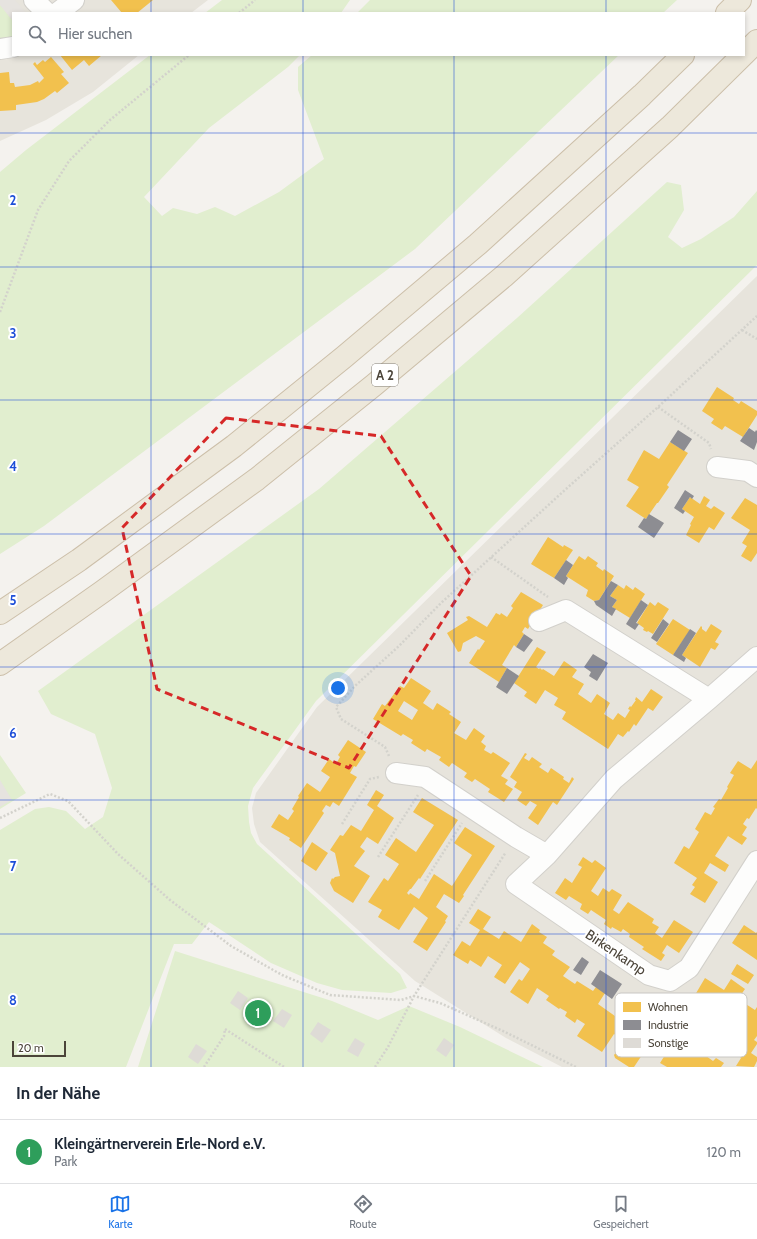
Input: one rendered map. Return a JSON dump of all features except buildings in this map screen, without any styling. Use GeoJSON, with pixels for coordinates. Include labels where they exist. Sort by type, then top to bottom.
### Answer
{"type":"FeatureCollection","features":[{"type":"Feature","properties":{"kind":"highway"},"geometry":{"type":"LineString","coordinates":[[728,12],[740,0]]}},
{"type":"Feature","properties":{"kind":"highway","name":"A 2"},"geometry":{"type":"LineString","coordinates":[[745,54],[757,42]]}},
{"type":"Feature","properties":{"kind":"highway"},"geometry":{"type":"LineString","coordinates":[[0,613],[79,560],[234,446],[344,358],[478,244],[642,95],[682,56]]}},
{"type":"Feature","properties":{"kind":"highway","name":"A 2"},"geometry":{"type":"LineString","coordinates":[[0,664],[250,484],[374,385],[504,276],[670,127],[743,56]]}},
{"type":"Feature","properties":{"kind":"street"},"geometry":{"type":"LineString","coordinates":[[34,0],[46,12]]}},
{"type":"Feature","properties":{"kind":"street"},"geometry":{"type":"LineString","coordinates":[[58,12],[74,0]]}},
{"type":"Feature","properties":{"kind":"street"},"geometry":{"type":"LineString","coordinates":[[0,49],[12,47]]}},
{"type":"Feature","properties":{"kind":"street"},"geometry":{"type":"LineString","coordinates":[[717,467],[748,471],[757,476]]}},
{"type":"Feature","properties":{"kind":"street"},"geometry":{"type":"LineString","coordinates":[[539,621],[566,610],[709,699]]}},
{"type":"Feature","properties":{"kind":"street","name":"Birkenkamp"},"geometry":{"type":"LineString","coordinates":[[757,657],[614,779],[547,855],[516,884],[649,975],[670,981],[688,968],[757,861]]}},
{"type":"Feature","properties":{"kind":"street"},"geometry":{"type":"LineString","coordinates":[[396,773],[425,777],[516,837],[547,855]]}},
{"type":"Feature","properties":{"kind":"path"},"geometry":{"type":"LineString","coordinates":[[240,12],[255,0]]}},
{"type":"Feature","properties":{"kind":"path"},"geometry":{"type":"LineString","coordinates":[[0,312],[38,210],[69,161],[110,120],[188,56]]}},
{"type":"Feature","properties":{"kind":"path"},"geometry":{"type":"LineString","coordinates":[[342,824],[370,779],[396,773],[385,747],[341,719],[336,707],[356,685],[399,646],[441,603],[757,316]]}},
{"type":"Feature","properties":{"kind":"path"},"geometry":{"type":"LineString","coordinates":[[742,330],[757,339]]}},
{"type":"Feature","properties":{"kind":"path"},"geometry":{"type":"LineString","coordinates":[[658,407],[709,443],[717,467]]}},
{"type":"Feature","properties":{"kind":"path"},"geometry":{"type":"LineString","coordinates":[[491,557],[566,610]]}},
{"type":"Feature","properties":{"kind":"path"},"geometry":{"type":"LineString","coordinates":[[378,857],[428,779]]}},
{"type":"Feature","properties":{"kind":"path"},"geometry":{"type":"LineString","coordinates":[[0,818],[50,794],[68,801],[118,854],[170,900],[231,946],[282,975],[330,994],[402,1000],[414,996],[440,1003],[503,1031],[576,1067]]}},
{"type":"Feature","properties":{"kind":"path"},"geometry":{"type":"LineString","coordinates":[[425,881],[472,808]]}},
{"type":"Feature","properties":{"kind":"path"},"geometry":{"type":"LineString","coordinates":[[375,1067],[388,1047],[414,996],[516,837]]}},
{"type":"Feature","properties":{"kind":"path"},"geometry":{"type":"LineString","coordinates":[[204,1067],[224,1036],[225,1029],[284,1067]]}},
{"type":"Feature","properties":{"kind":"highlighted area"},"geometry":{"type":"Polygon","coordinates":[[[226,418],[381,436],[471,576],[349,768],[157,689],[122,528],[226,418]]]}},
{"type":"Feature","properties":{"kind":"shaded area"},"geometry":{"type":"Polygon","coordinates":[[[0,0],[208,0],[192,12],[12,12],[12,56],[138,56],[93,92],[46,120],[0,141],[0,0]]]}},
{"type":"Feature","properties":{"kind":"shaded area"},"geometry":{"type":"Polygon","coordinates":[[[0,0],[15,0],[25,12],[12,12],[12,20],[0,5],[0,0]]]}},
{"type":"Feature","properties":{"kind":"shaded area"},"geometry":{"type":"Polygon","coordinates":[[[757,276],[757,1067],[562,1067],[506,1038],[415,981],[260,842],[254,824],[252,808],[256,793],[317,707],[757,276]]]}},
{"type":"Feature","properties":{"kind":"shaded area"},"geometry":{"type":"Polygon","coordinates":[[[0,780],[12,800],[0,807],[0,780]]]}},
{"type":"Feature","properties":{"kind":"green space"},"geometry":{"type":"Polygon","coordinates":[[[222,0],[350,0],[342,12],[206,12],[222,0]]]}},
{"type":"Feature","properties":{"kind":"green space"},"geometry":{"type":"Polygon","coordinates":[[[370,0],[677,0],[664,12],[358,12],[370,0]]]}},
{"type":"Feature","properties":{"kind":"green space"},"geometry":{"type":"Polygon","coordinates":[[[0,5],[12,20],[12,40],[0,43],[0,5]]]}},
{"type":"Feature","properties":{"kind":"green space"},"geometry":{"type":"Polygon","coordinates":[[[149,56],[299,56],[288,67],[209,128],[144,197],[162,216],[173,208],[197,214],[215,207],[235,216],[279,192],[324,159],[298,90],[298,67],[311,56],[618,56],[415,249],[44,526],[0,554],[0,172],[26,150],[149,56]]]}},
{"type":"Feature","properties":{"kind":"green space"},"geometry":{"type":"Polygon","coordinates":[[[667,182],[681,185],[684,210],[668,237],[682,248],[701,239],[734,217],[757,191],[757,265],[316,701],[253,788],[248,806],[249,822],[251,833],[257,844],[400,974],[407,988],[391,993],[342,990],[317,983],[271,963],[209,922],[192,944],[174,944],[126,1067],[0,1067],[0,830],[35,809],[49,807],[66,811],[85,829],[103,817],[112,788],[95,734],[51,714],[38,691],[319,489],[517,318],[667,182]]]}},
{"type":"Feature","properties":{"kind":"green space"},"geometry":{"type":"Polygon","coordinates":[[[0,755],[26,793],[0,809],[0,755]]]}},
{"type":"Feature","properties":{"kind":"green space"},"geometry":{"type":"Polygon","coordinates":[[[175,951],[332,1001],[378,1020],[409,1006],[460,1027],[543,1067],[138,1067],[175,951]]]}},
{"type":"Feature","properties":{"kind":"place","name":"Kleingärtnerverein Erle-Nord e.V."},"geometry":{"type":"Point","coordinates":[258,1013]}}]}
